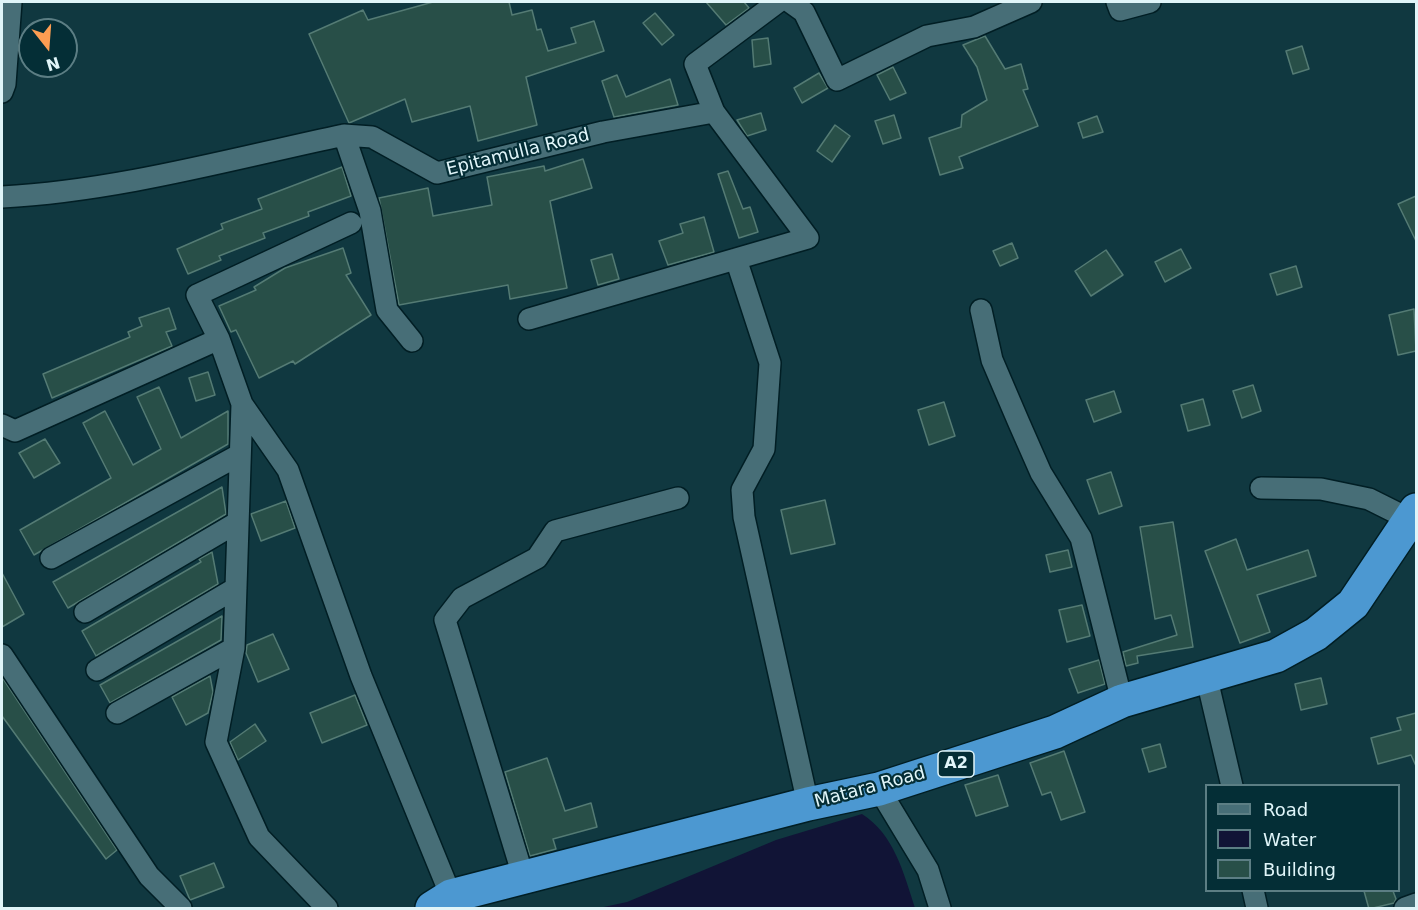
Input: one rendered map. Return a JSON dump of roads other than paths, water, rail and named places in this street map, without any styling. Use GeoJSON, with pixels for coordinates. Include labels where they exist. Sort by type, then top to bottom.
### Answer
{"type":"FeatureCollection","features":[{"type":"Feature","properties":{"kind":"highway","name":"Matara Road"},"geometry":{"type":"LineString","coordinates":[[442,902],[808,804],[879,789],[1055,732],[1122,701],[1276,656],[1316,634],[1353,604],[1413,515]]}},
{"type":"Feature","properties":{"kind":"street"},"geometry":{"type":"LineString","coordinates":[[2,92],[5,84],[11,2]]}},
{"type":"Feature","properties":{"kind":"street"},"geometry":{"type":"LineString","coordinates":[[529,319],[808,238],[714,112],[695,64],[778,2]]}},
{"type":"Feature","properties":{"kind":"street"},"geometry":{"type":"LineString","coordinates":[[790,2],[804,12],[837,80],[927,36],[974,27],[1031,2]]}},
{"type":"Feature","properties":{"kind":"street"},"geometry":{"type":"LineString","coordinates":[[1117,2],[1120,10],[1150,2]]}},
{"type":"Feature","properties":{"kind":"street","name":"Epitamulla Road"},"geometry":{"type":"LineString","coordinates":[[2,197],[48,195],[158,175],[344,135],[372,137],[437,173],[603,132],[714,112]]}},
{"type":"Feature","properties":{"kind":"street"},"geometry":{"type":"LineString","coordinates":[[344,135],[370,211],[387,310],[412,341]]}},
{"type":"Feature","properties":{"kind":"street"},"geometry":{"type":"LineString","coordinates":[[351,223],[197,295],[219,339],[242,404],[288,470],[442,902]]}},
{"type":"Feature","properties":{"kind":"street"},"geometry":{"type":"LineString","coordinates":[[736,259],[770,363],[768,421],[764,449],[742,490],[744,517],[808,804]]}},
{"type":"Feature","properties":{"kind":"street"},"geometry":{"type":"LineString","coordinates":[[981,310],[992,360],[1019,423],[1041,473],[1081,538],[1122,701]]}},
{"type":"Feature","properties":{"kind":"street"},"geometry":{"type":"LineString","coordinates":[[2,425],[15,431],[219,339]]}},
{"type":"Feature","properties":{"kind":"street"},"geometry":{"type":"LineString","coordinates":[[242,404],[234,648],[216,742],[259,837],[327,909]]}},
{"type":"Feature","properties":{"kind":"street"},"geometry":{"type":"LineString","coordinates":[[51,558],[239,456]]}},
{"type":"Feature","properties":{"kind":"street"},"geometry":{"type":"LineString","coordinates":[[1261,488],[1321,489],[1369,499],[1413,515]]}},
{"type":"Feature","properties":{"kind":"street"},"geometry":{"type":"LineString","coordinates":[[524,879],[445,620],[462,597],[537,558],[555,531],[678,498]]}},
{"type":"Feature","properties":{"kind":"street"},"geometry":{"type":"LineString","coordinates":[[85,612],[238,522]]}},
{"type":"Feature","properties":{"kind":"street"},"geometry":{"type":"LineString","coordinates":[[97,670],[236,588]]}},
{"type":"Feature","properties":{"kind":"street"},"geometry":{"type":"LineString","coordinates":[[117,713],[234,648]]}},
{"type":"Feature","properties":{"kind":"street"},"geometry":{"type":"LineString","coordinates":[[2,655],[149,876],[181,909]]}},
{"type":"Feature","properties":{"kind":"street"},"geometry":{"type":"LineString","coordinates":[[1206,675],[1232,784]]}},
{"type":"Feature","properties":{"kind":"street"},"geometry":{"type":"LineString","coordinates":[[879,789],[928,870],[940,909]]}},
{"type":"Feature","properties":{"kind":"street"},"geometry":{"type":"LineString","coordinates":[[1253,892],[1257,909]]}},
{"type":"Feature","properties":{"kind":"street"},"geometry":{"type":"LineString","coordinates":[[1404,909],[1416,904]]}},
{"type":"Feature","properties":{"kind":"water"},"geometry":{"type":"Polygon","coordinates":[[[862,814],[873,822],[890,844],[902,869],[915,908],[599,908],[627,902],[776,840],[862,814]]]}}]}
